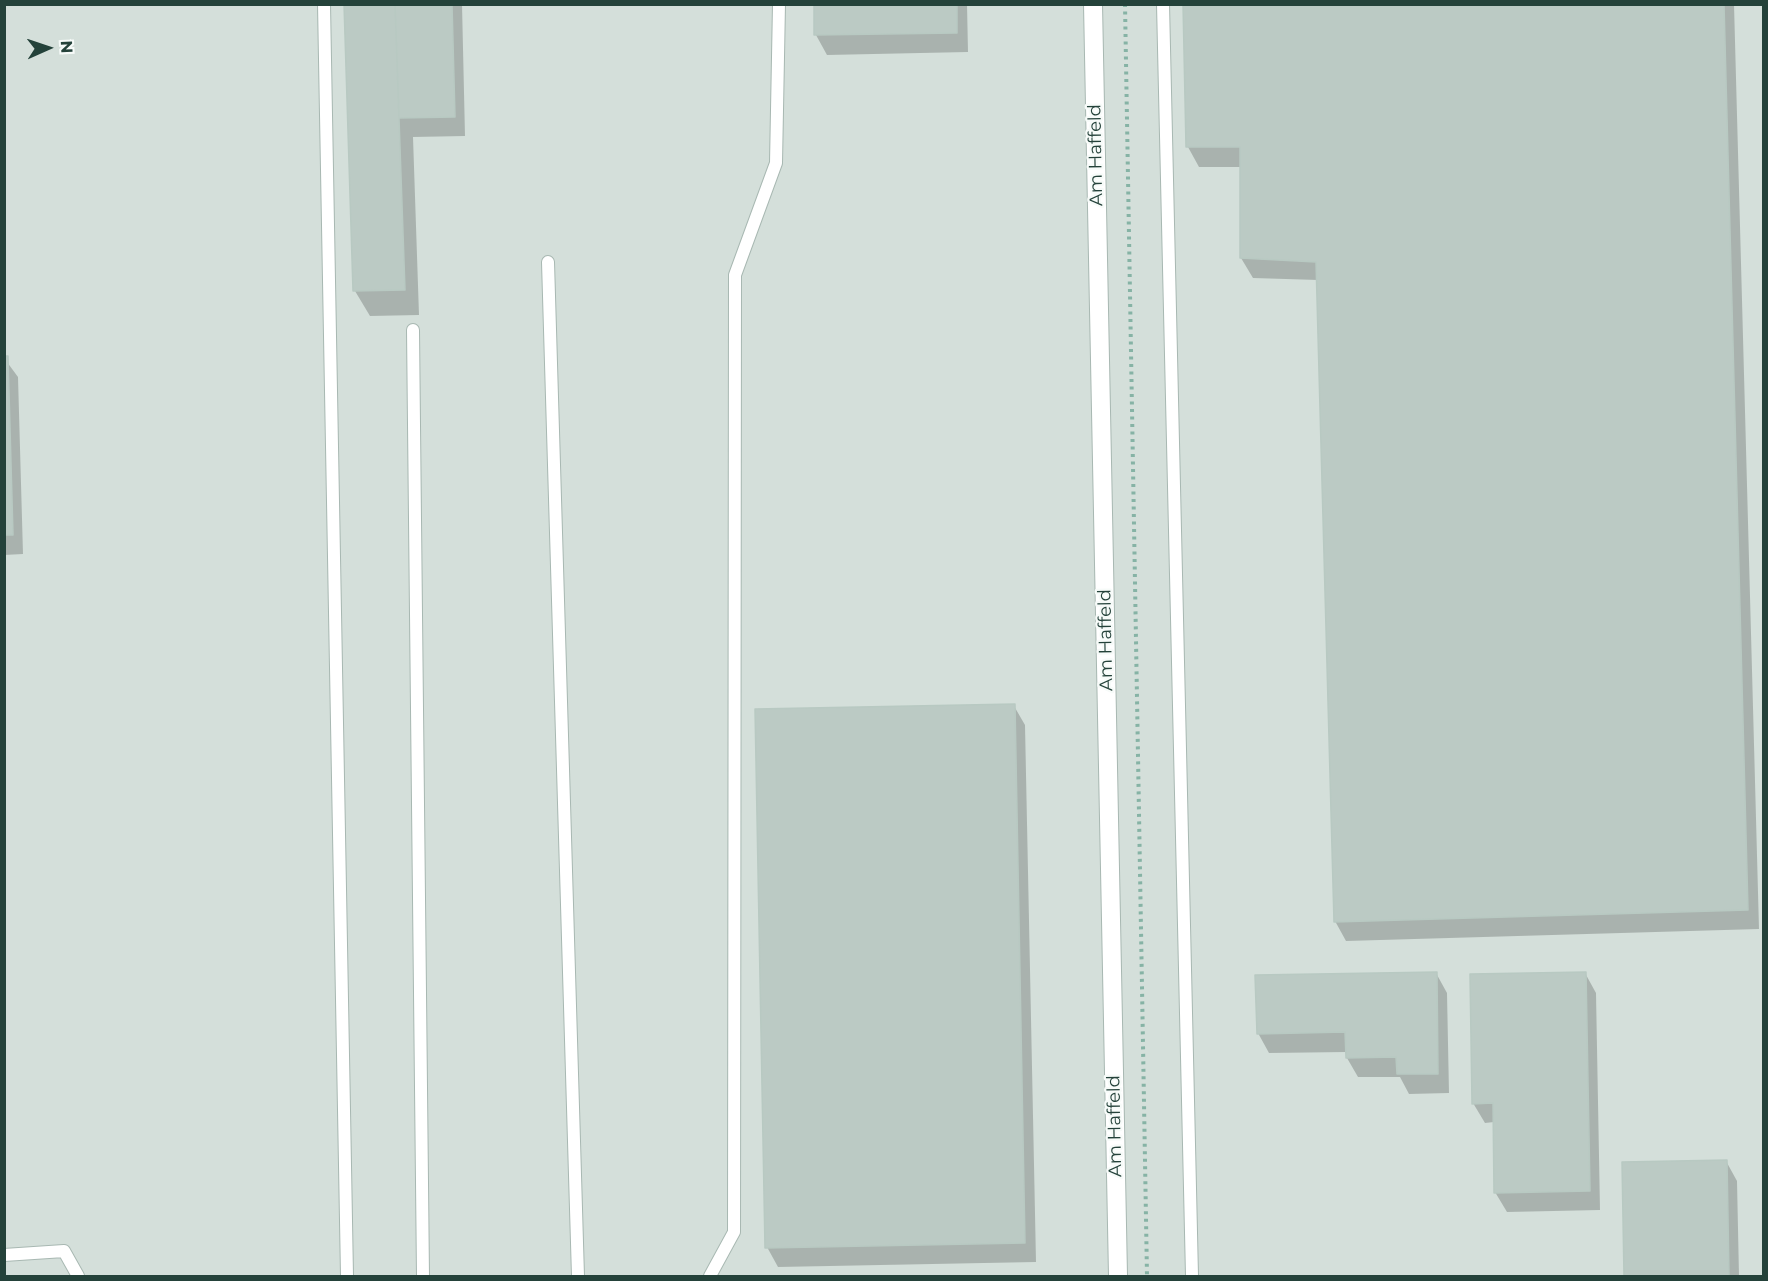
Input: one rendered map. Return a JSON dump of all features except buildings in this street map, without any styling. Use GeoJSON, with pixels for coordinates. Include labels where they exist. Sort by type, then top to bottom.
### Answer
{"type":"FeatureCollection","features":[{"type":"Feature","properties":{"kind":"street","name":"Am Haffeld"},"geometry":{"type":"LineString","coordinates":[[1094,4],[1118,1276]]}},
{"type":"Feature","properties":{"kind":"lane"},"geometry":{"type":"LineString","coordinates":[[324,4],[347,1276]]}},
{"type":"Feature","properties":{"kind":"lane"},"geometry":{"type":"LineString","coordinates":[[710,1276],[734,1232],[735,274],[776,163],[779,4]]}},
{"type":"Feature","properties":{"kind":"lane"},"geometry":{"type":"LineString","coordinates":[[1163,4],[1192,1276]]}},
{"type":"Feature","properties":{"kind":"lane"},"geometry":{"type":"LineString","coordinates":[[548,262],[578,1276]]}},
{"type":"Feature","properties":{"kind":"lane"},"geometry":{"type":"LineString","coordinates":[[413,330],[423,1276]]}},
{"type":"Feature","properties":{"kind":"lane"},"geometry":{"type":"LineString","coordinates":[[4,1255],[64,1251],[78,1276]]}},
{"type":"Feature","properties":{"kind":"path"},"geometry":{"type":"LineString","coordinates":[[1125,4],[1148,1276]]}},
{"type":"Feature","properties":{"kind":"shaded area"},"geometry":{"type":"Polygon","coordinates":[[[5,5],[1763,5],[1763,1276],[5,1276],[5,5]]]}}]}
